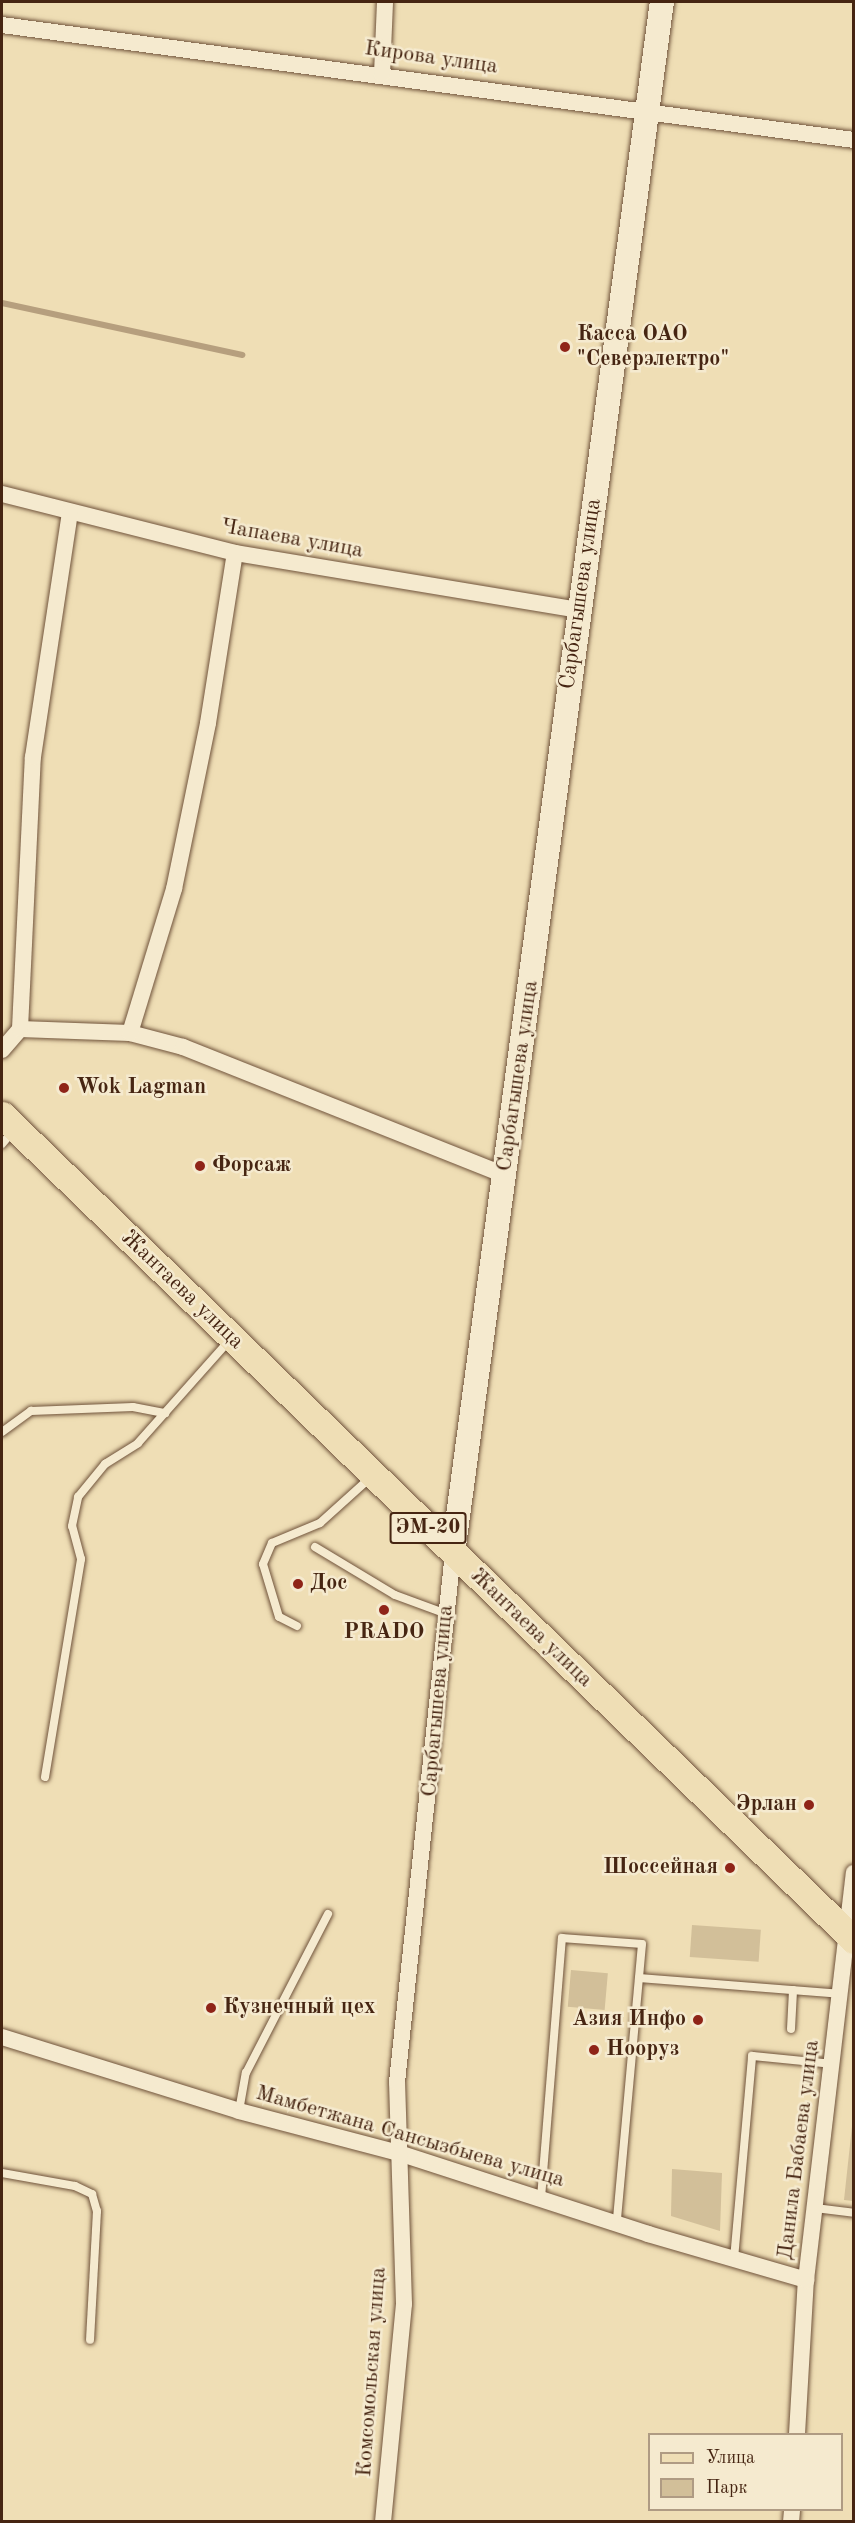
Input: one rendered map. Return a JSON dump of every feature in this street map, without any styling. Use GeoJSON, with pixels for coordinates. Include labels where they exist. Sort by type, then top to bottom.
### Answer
{"type":"FeatureCollection","features":[{"type":"Feature","properties":{"kind":"main road","name":"Жантаева улица"},"geometry":{"type":"LineString","coordinates":[[6,1129],[231,1338],[849,1936]]}},
{"type":"Feature","properties":{"kind":"street"},"geometry":{"type":"LineString","coordinates":[[382,74],[385,2]]}},
{"type":"Feature","properties":{"kind":"street","name":"Сарбагышева улица"},"geometry":{"type":"LineString","coordinates":[[399,2153],[397,2082],[453,1553],[662,2]]}},
{"type":"Feature","properties":{"kind":"street","name":"Кирова улица"},"geometry":{"type":"LineString","coordinates":[[2,25],[382,74],[854,140]]}},
{"type":"Feature","properties":{"kind":"street","name":"Чапаева улица"},"geometry":{"type":"LineString","coordinates":[[2,494],[235,553],[579,610]]}},
{"type":"Feature","properties":{"kind":"street"},"geometry":{"type":"LineString","coordinates":[[2,1050],[20,1029],[33,757],[70,513]]}},
{"type":"Feature","properties":{"kind":"street"},"geometry":{"type":"LineString","coordinates":[[130,1033],[174,889],[208,723],[235,553]]}},
{"type":"Feature","properties":{"kind":"street"},"geometry":{"type":"LineString","coordinates":[[20,1029],[130,1033],[183,1047],[505,1175]]}},
{"type":"Feature","properties":{"kind":"street","name":"Данила Бабаева улица"},"geometry":{"type":"LineString","coordinates":[[797,2433],[806,2280],[849,1936],[854,1873]]}},
{"type":"Feature","properties":{"kind":"street","name":"Мамбетжана Сансызбыева улица"},"geometry":{"type":"LineString","coordinates":[[2,2037],[239,2111],[399,2153],[806,2280]]}},
{"type":"Feature","properties":{"kind":"street","name":"Комсомольская улица"},"geometry":{"type":"LineString","coordinates":[[383,2522],[404,2304],[399,2153]]}},
{"type":"Feature","properties":{"kind":"lane"},"geometry":{"type":"LineString","coordinates":[[45,1778],[81,1559],[72,1526],[78,1497],[105,1464],[138,1443],[231,1338]]}},
{"type":"Feature","properties":{"kind":"lane"},"geometry":{"type":"LineString","coordinates":[[2,1432],[31,1411],[133,1407],[165,1413]]}},
{"type":"Feature","properties":{"kind":"lane"},"geometry":{"type":"LineString","coordinates":[[297,1626],[279,1617],[263,1564],[272,1543],[320,1523],[373,1475]]}},
{"type":"Feature","properties":{"kind":"lane"},"geometry":{"type":"LineString","coordinates":[[315,1547],[395,1595],[447,1614]]}},
{"type":"Feature","properties":{"kind":"lane"},"geometry":{"type":"LineString","coordinates":[[239,2111],[246,2073],[328,1914]]}},
{"type":"Feature","properties":{"kind":"lane"},"geometry":{"type":"LineString","coordinates":[[541,2198],[562,1938],[642,1944],[617,2221]]}},
{"type":"Feature","properties":{"kind":"lane"},"geometry":{"type":"LineString","coordinates":[[639,1978],[842,1995]]}},
{"type":"Feature","properties":{"kind":"lane"},"geometry":{"type":"LineString","coordinates":[[791,2029],[793,1990]]}},
{"type":"Feature","properties":{"kind":"lane"},"geometry":{"type":"LineString","coordinates":[[734,2259],[752,2056],[833,2064]]}},
{"type":"Feature","properties":{"kind":"lane"},"geometry":{"type":"LineString","coordinates":[[2,2173],[75,2186],[92,2194],[97,2211],[90,2340]]}},
{"type":"Feature","properties":{"kind":"lane"},"geometry":{"type":"LineString","coordinates":[[815,2208],[854,2213]]}},
{"type":"Feature","properties":{"kind":"green space"},"geometry":{"type":"Polygon","coordinates":[[[692,1925],[761,1930],[759,1962],[690,1957],[692,1925]]]}},
{"type":"Feature","properties":{"kind":"green space"},"geometry":{"type":"Polygon","coordinates":[[[571,1970],[608,1973],[605,2010],[568,2007],[571,1970]]]}},
{"type":"Feature","properties":{"kind":"green space"},"geometry":{"type":"Polygon","coordinates":[[[853,2117],[853,2201],[844,2200],[853,2117]]]}},
{"type":"Feature","properties":{"kind":"green space"},"geometry":{"type":"Polygon","coordinates":[[[672,2169],[722,2173],[720,2231],[671,2216],[672,2169]]]}},
{"type":"Feature","properties":{"kind":"waterway"},"geometry":{"type":"LineString","coordinates":[[2,303],[242,355]]}},
{"type":"Feature","properties":{"kind":"place","name":"Касса ОАО \"Северэлектро\""},"geometry":{"type":"Point","coordinates":[565,347]}},
{"type":"Feature","properties":{"kind":"place","name":"Wok Lagman"},"geometry":{"type":"Point","coordinates":[64,1088]}},
{"type":"Feature","properties":{"kind":"place","name":"Форсаж"},"geometry":{"type":"Point","coordinates":[200,1166]}},
{"type":"Feature","properties":{"kind":"place","name":"Дос"},"geometry":{"type":"Point","coordinates":[298,1584]}},
{"type":"Feature","properties":{"kind":"place","name":"PRADO"},"geometry":{"type":"Point","coordinates":[384,1610]}},
{"type":"Feature","properties":{"kind":"place","name":"Эрлан"},"geometry":{"type":"Point","coordinates":[809,1805]}},
{"type":"Feature","properties":{"kind":"place","name":"Шоссейная"},"geometry":{"type":"Point","coordinates":[730,1868]}},
{"type":"Feature","properties":{"kind":"place","name":"Кузнечный цех"},"geometry":{"type":"Point","coordinates":[211,2008]}},
{"type":"Feature","properties":{"kind":"place","name":"Азия Инфо"},"geometry":{"type":"Point","coordinates":[698,2020]}},
{"type":"Feature","properties":{"kind":"place","name":"Нооруз"},"geometry":{"type":"Point","coordinates":[594,2050]}}]}
